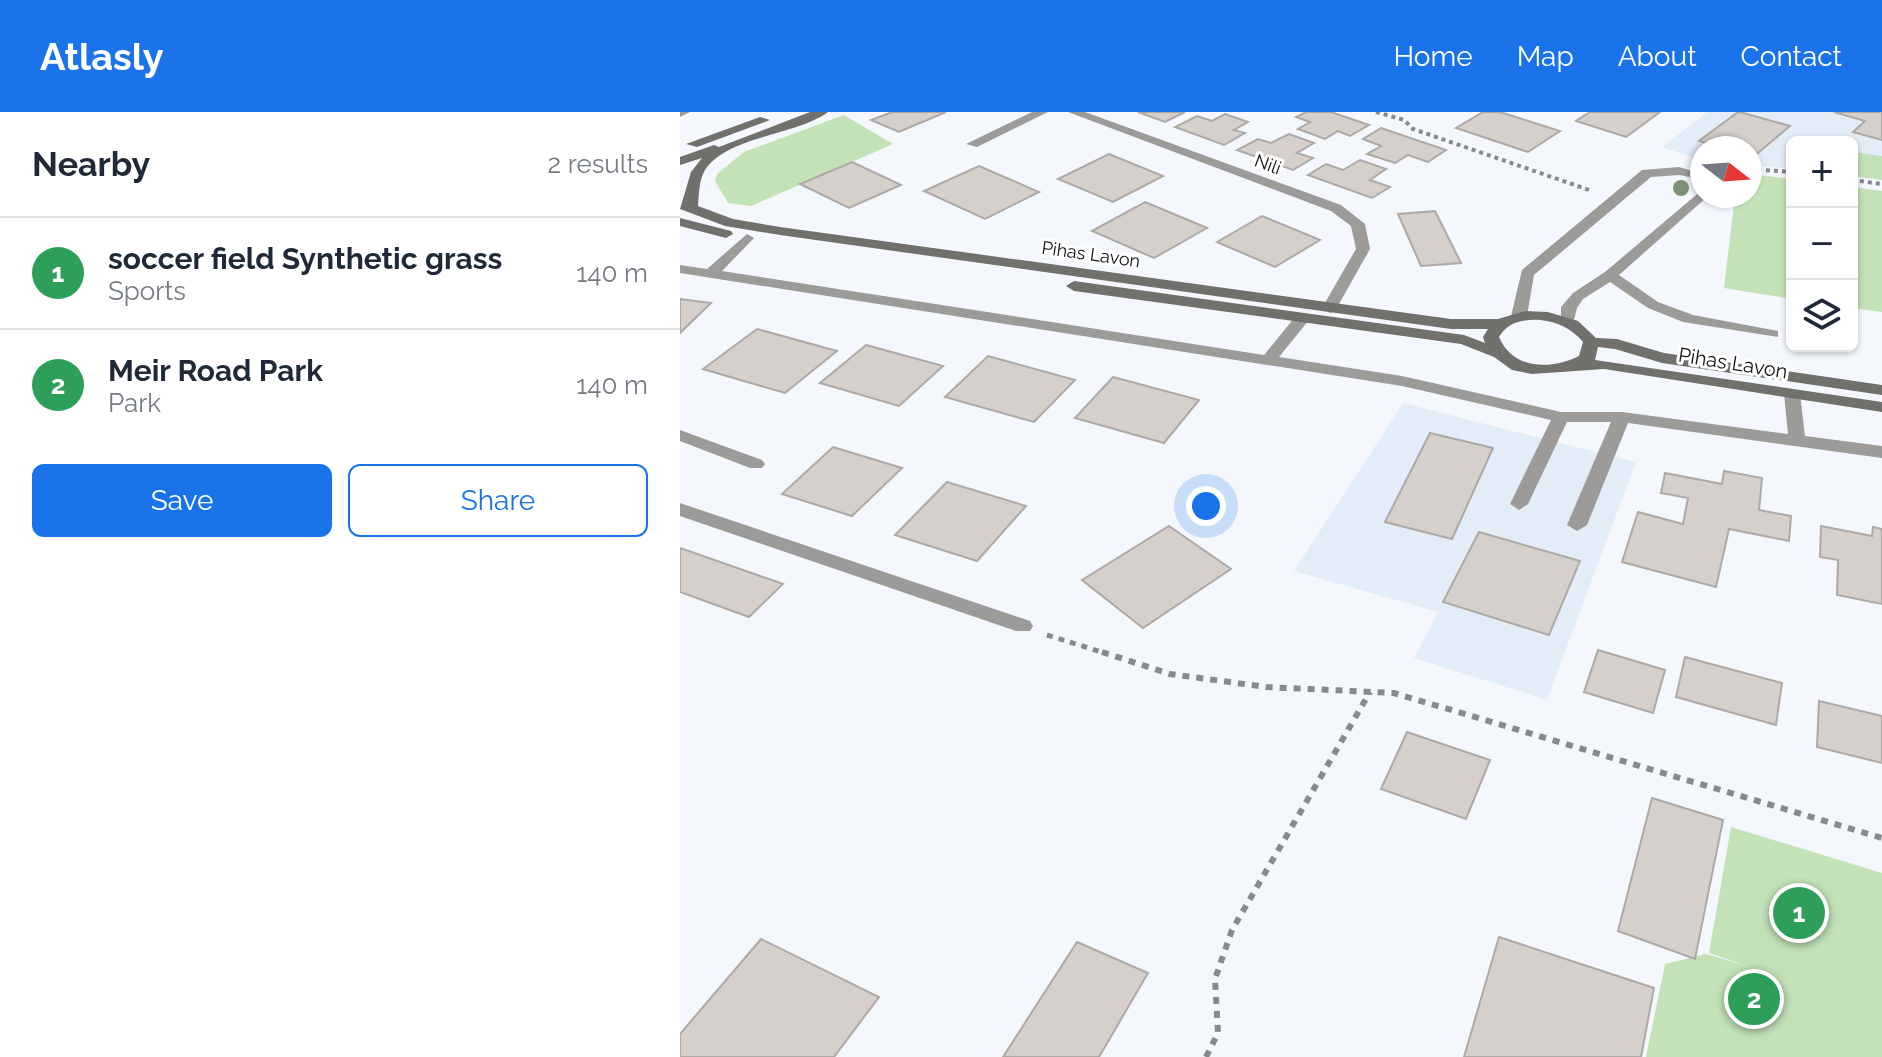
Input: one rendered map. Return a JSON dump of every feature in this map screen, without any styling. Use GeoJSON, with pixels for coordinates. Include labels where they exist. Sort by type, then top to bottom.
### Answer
{"type":"FeatureCollection","features":[{"type":"Feature","properties":{"kind":"street"},"geometry":{"type":"LineString","coordinates":[[680,141],[822,112]]}},
{"type":"Feature","properties":{"kind":"street"},"geometry":{"type":"LineString","coordinates":[[972,144],[1042,112]]}},
{"type":"Feature","properties":{"kind":"street","name":"Nili"},"geometry":{"type":"LineString","coordinates":[[1074,112],[1336,208],[1358,224],[1363,249],[1330,308]]}},
{"type":"Feature","properties":{"kind":"street"},"geometry":{"type":"LineString","coordinates":[[680,172],[680,161],[791,117]]}},
{"type":"Feature","properties":{"kind":"street"},"geometry":{"type":"LineString","coordinates":[[684,212],[701,165],[791,117]]}},
{"type":"Feature","properties":{"kind":"street"},"geometry":{"type":"LineString","coordinates":[[680,148],[734,131]]}},
{"type":"Feature","properties":{"kind":"street"},"geometry":{"type":"LineString","coordinates":[[1519,316],[1527,273],[1647,173],[1656,170],[1690,174]]}},
{"type":"Feature","properties":{"kind":"street"},"geometry":{"type":"LineString","coordinates":[[1567,321],[1569,307],[1578,296],[1610,275],[1690,205]]}},
{"type":"Feature","properties":{"kind":"street","name":"Pihas Lavon"},"geometry":{"type":"LineString","coordinates":[[684,212],[780,231],[1330,308],[1451,324],[1500,324]]}},
{"type":"Feature","properties":{"kind":"street","name":"Pihas Lavon"},"geometry":{"type":"LineString","coordinates":[[684,212],[747,238],[1301,320],[1464,340],[1498,353],[1519,366],[1534,369],[1604,364],[1882,407]]}},
{"type":"Feature","properties":{"kind":"street"},"geometry":{"type":"LineString","coordinates":[[711,273],[747,238]]}},
{"type":"Feature","properties":{"kind":"street"},"geometry":{"type":"LineString","coordinates":[[680,269],[1402,381],[1561,417],[1622,417],[1882,452]]}},
{"type":"Feature","properties":{"kind":"street"},"geometry":{"type":"LineString","coordinates":[[1610,275],[1653,305],[1689,319],[1772,334]]}},
{"type":"Feature","properties":{"kind":"street"},"geometry":{"type":"LineString","coordinates":[[1498,353],[1491,337],[1500,324],[1519,316],[1544,315],[1567,321],[1586,334],[1591,342],[1587,359],[1576,366]]}},
{"type":"Feature","properties":{"kind":"street"},"geometry":{"type":"LineString","coordinates":[[1268,360],[1301,320]]}},
{"type":"Feature","properties":{"kind":"street","name":"Pihas Lavon"},"geometry":{"type":"LineString","coordinates":[[1591,342],[1617,344],[1662,358],[1882,390]]}},
{"type":"Feature","properties":{"kind":"street"},"geometry":{"type":"LineString","coordinates":[[1792,394],[1797,439]]}},
{"type":"Feature","properties":{"kind":"street"},"geometry":{"type":"LineString","coordinates":[[1519,504],[1561,417]]}},
{"type":"Feature","properties":{"kind":"street"},"geometry":{"type":"LineString","coordinates":[[1577,525],[1622,417]]}},
{"type":"Feature","properties":{"kind":"street"},"geometry":{"type":"LineString","coordinates":[[680,435],[756,464]]}},
{"type":"Feature","properties":{"kind":"street"},"geometry":{"type":"LineString","coordinates":[[680,509],[1023,626]]}},
{"type":"Feature","properties":{"kind":"path"},"geometry":{"type":"LineString","coordinates":[[1376,112],[1404,120],[1413,129],[1616,199]]}},
{"type":"Feature","properties":{"kind":"path"},"geometry":{"type":"LineString","coordinates":[[1762,170],[1786,172]]}},
{"type":"Feature","properties":{"kind":"path"},"geometry":{"type":"LineString","coordinates":[[1858,181],[1882,184]]}},
{"type":"Feature","properties":{"kind":"path"},"geometry":{"type":"LineString","coordinates":[[1023,626],[1170,674],[1266,687],[1394,693],[1882,838]]}},
{"type":"Feature","properties":{"kind":"path"},"geometry":{"type":"LineString","coordinates":[[1206,1057],[1218,1033],[1215,979],[1232,930],[1370,692]]}},
{"type":"Feature","properties":{"kind":"shaded area"},"geometry":{"type":"Polygon","coordinates":[[[1707,112],[1882,112],[1882,180],[1858,177],[1858,136],[1786,136],[1786,168],[1762,166],[1762,136],[1690,136],[1690,156],[1662,147],[1707,112]]]}},
{"type":"Feature","properties":{"kind":"shaded area"},"geometry":{"type":"Polygon","coordinates":[[[1403,403],[1636,462],[1547,700],[1414,658],[1438,612],[1294,571],[1403,403]]]}},
{"type":"Feature","properties":{"kind":"green space"},"geometry":{"type":"Polygon","coordinates":[[[844,115],[893,144],[751,206],[728,203],[715,181],[717,174],[744,152],[844,115]]]}},
{"type":"Feature","properties":{"kind":"green space"},"geometry":{"type":"Polygon","coordinates":[[[1858,153],[1882,156],[1882,180],[1858,177],[1858,153]]]}},
{"type":"Feature","properties":{"kind":"green space"},"geometry":{"type":"Polygon","coordinates":[[[1762,175],[1786,178],[1786,298],[1724,288],[1734,208],[1762,208],[1762,175]]]}},
{"type":"Feature","properties":{"kind":"green space"},"geometry":{"type":"Polygon","coordinates":[[[1858,188],[1882,191],[1882,312],[1858,309],[1858,188]]]}},
{"type":"Feature","properties":{"kind":"green space"},"geometry":{"type":"Polygon","coordinates":[[[1731,827],[1882,873],[1882,1057],[1646,1057],[1665,964],[1706,954],[1747,966],[1709,953],[1731,827]]]}},
{"type":"Feature","properties":{"kind":"building"},"geometry":{"type":"Polygon","coordinates":[[[892,112],[946,112],[899,132],[871,120],[892,112]]]}},
{"type":"Feature","properties":{"kind":"building"},"geometry":{"type":"Polygon","coordinates":[[[1138,112],[1185,112],[1165,122],[1138,112]]]}},
{"type":"Feature","properties":{"kind":"building"},"geometry":{"type":"Polygon","coordinates":[[[1306,112],[1331,112],[1369,125],[1350,136],[1338,131],[1325,139],[1298,129],[1310,122],[1296,117],[1306,112]]]}},
{"type":"Feature","properties":{"kind":"building"},"geometry":{"type":"Polygon","coordinates":[[[1483,112],[1500,112],[1560,131],[1528,152],[1456,128],[1483,112]]]}},
{"type":"Feature","properties":{"kind":"building"},"geometry":{"type":"Polygon","coordinates":[[[1590,112],[1660,112],[1626,137],[1576,121],[1590,112]]]}},
{"type":"Feature","properties":{"kind":"building"},"geometry":{"type":"Polygon","coordinates":[[[1738,112],[1790,126],[1762,150],[1762,136],[1706,136],[1738,112]]]}},
{"type":"Feature","properties":{"kind":"building"},"geometry":{"type":"Polygon","coordinates":[[[1834,112],[1882,112],[1882,140],[1853,132],[1865,121],[1834,112]]]}},
{"type":"Feature","properties":{"kind":"building"},"geometry":{"type":"Polygon","coordinates":[[[1225,114],[1248,122],[1234,130],[1245,133],[1224,145],[1175,127],[1197,116],[1212,121],[1225,114]]]}},
{"type":"Feature","properties":{"kind":"building"},"geometry":{"type":"Polygon","coordinates":[[[1381,128],[1446,150],[1428,162],[1408,155],[1395,163],[1367,154],[1381,146],[1363,139],[1381,128]]]}},
{"type":"Feature","properties":{"kind":"building"},"geometry":{"type":"Polygon","coordinates":[[[1289,134],[1314,143],[1297,153],[1313,158],[1293,170],[1237,150],[1258,139],[1271,143],[1289,134]]]}},
{"type":"Feature","properties":{"kind":"building"},"geometry":{"type":"Polygon","coordinates":[[[1109,154],[1163,176],[1113,202],[1058,179],[1109,154]]]}},
{"type":"Feature","properties":{"kind":"building"},"geometry":{"type":"Polygon","coordinates":[[[1360,160],[1386,169],[1370,180],[1390,187],[1372,198],[1308,175],[1326,164],[1343,170],[1360,160]]]}},
{"type":"Feature","properties":{"kind":"building"},"geometry":{"type":"Polygon","coordinates":[[[852,162],[901,185],[849,208],[800,184],[852,162]]]}},
{"type":"Feature","properties":{"kind":"building"},"geometry":{"type":"Polygon","coordinates":[[[979,166],[1039,192],[985,219],[924,191],[979,166]]]}},
{"type":"Feature","properties":{"kind":"building"},"geometry":{"type":"Polygon","coordinates":[[[1145,202],[1207,228],[1154,258],[1092,231],[1145,202]]]}},
{"type":"Feature","properties":{"kind":"building"},"geometry":{"type":"Polygon","coordinates":[[[1435,211],[1461,263],[1421,266],[1398,214],[1435,211]]]}},
{"type":"Feature","properties":{"kind":"building"},"geometry":{"type":"Polygon","coordinates":[[[1262,216],[1320,240],[1275,267],[1217,242],[1262,216]]]}},
{"type":"Feature","properties":{"kind":"building"},"geometry":{"type":"Polygon","coordinates":[[[680,299],[711,303],[680,333],[680,299]]]}},
{"type":"Feature","properties":{"kind":"building"},"geometry":{"type":"Polygon","coordinates":[[[757,329],[837,351],[785,393],[703,369],[757,329]]]}},
{"type":"Feature","properties":{"kind":"building"},"geometry":{"type":"Polygon","coordinates":[[[866,345],[943,366],[899,406],[820,383],[866,345]]]}},
{"type":"Feature","properties":{"kind":"building"},"geometry":{"type":"Polygon","coordinates":[[[988,356],[1075,380],[1034,422],[945,397],[988,356]]]}},
{"type":"Feature","properties":{"kind":"building"},"geometry":{"type":"Polygon","coordinates":[[[1113,377],[1199,400],[1164,443],[1075,418],[1113,377]]]}},
{"type":"Feature","properties":{"kind":"building"},"geometry":{"type":"Polygon","coordinates":[[[1430,433],[1493,448],[1452,539],[1385,522],[1430,433]]]}},
{"type":"Feature","properties":{"kind":"building"},"geometry":{"type":"Polygon","coordinates":[[[833,447],[902,468],[852,516],[782,494],[833,447]]]}},
{"type":"Feature","properties":{"kind":"building"},"geometry":{"type":"Polygon","coordinates":[[[1724,471],[1762,478],[1759,510],[1791,516],[1789,541],[1729,529],[1716,587],[1622,562],[1638,512],[1683,524],[1688,498],[1661,493],[1665,473],[1722,484],[1724,471]]]}},
{"type":"Feature","properties":{"kind":"building"},"geometry":{"type":"Polygon","coordinates":[[[947,482],[1026,506],[977,561],[895,535],[947,482]]]}},
{"type":"Feature","properties":{"kind":"building"},"geometry":{"type":"Polygon","coordinates":[[[1169,526],[1231,569],[1143,628],[1082,580],[1169,526]]]}},
{"type":"Feature","properties":{"kind":"building"},"geometry":{"type":"Polygon","coordinates":[[[1821,526],[1872,536],[1873,527],[1882,529],[1882,604],[1837,595],[1838,560],[1820,557],[1821,526]]]}},
{"type":"Feature","properties":{"kind":"building"},"geometry":{"type":"Polygon","coordinates":[[[1479,532],[1580,561],[1549,635],[1443,602],[1479,532]]]}},
{"type":"Feature","properties":{"kind":"building"},"geometry":{"type":"Polygon","coordinates":[[[680,548],[783,584],[749,617],[680,592],[680,548]]]}},
{"type":"Feature","properties":{"kind":"building"},"geometry":{"type":"Polygon","coordinates":[[[1598,650],[1665,670],[1653,713],[1584,692],[1598,650]]]}},
{"type":"Feature","properties":{"kind":"building"},"geometry":{"type":"Polygon","coordinates":[[[1685,657],[1782,683],[1776,725],[1676,697],[1685,657]]]}},
{"type":"Feature","properties":{"kind":"building"},"geometry":{"type":"Polygon","coordinates":[[[1819,701],[1882,716],[1882,763],[1817,747],[1819,701]]]}},
{"type":"Feature","properties":{"kind":"building"},"geometry":{"type":"Polygon","coordinates":[[[1407,732],[1490,760],[1466,819],[1381,789],[1407,732]]]}},
{"type":"Feature","properties":{"kind":"building"},"geometry":{"type":"Polygon","coordinates":[[[1652,798],[1723,820],[1695,959],[1618,931],[1652,798]]]}},
{"type":"Feature","properties":{"kind":"building"},"geometry":{"type":"Polygon","coordinates":[[[1499,937],[1654,988],[1641,1057],[1464,1057],[1499,937]]]}},
{"type":"Feature","properties":{"kind":"building"},"geometry":{"type":"Polygon","coordinates":[[[761,939],[879,997],[834,1057],[680,1057],[680,1034],[761,939]]]}},
{"type":"Feature","properties":{"kind":"building"},"geometry":{"type":"Polygon","coordinates":[[[1077,942],[1148,973],[1099,1057],[1003,1057],[1077,942]]]}},
{"type":"Feature","properties":{"kind":"place","name":"soccer field Synthetic grass"},"geometry":{"type":"Point","coordinates":[1799,913]}},
{"type":"Feature","properties":{"kind":"place","name":"Meir Road Park"},"geometry":{"type":"Point","coordinates":[1754,999]}}]}
